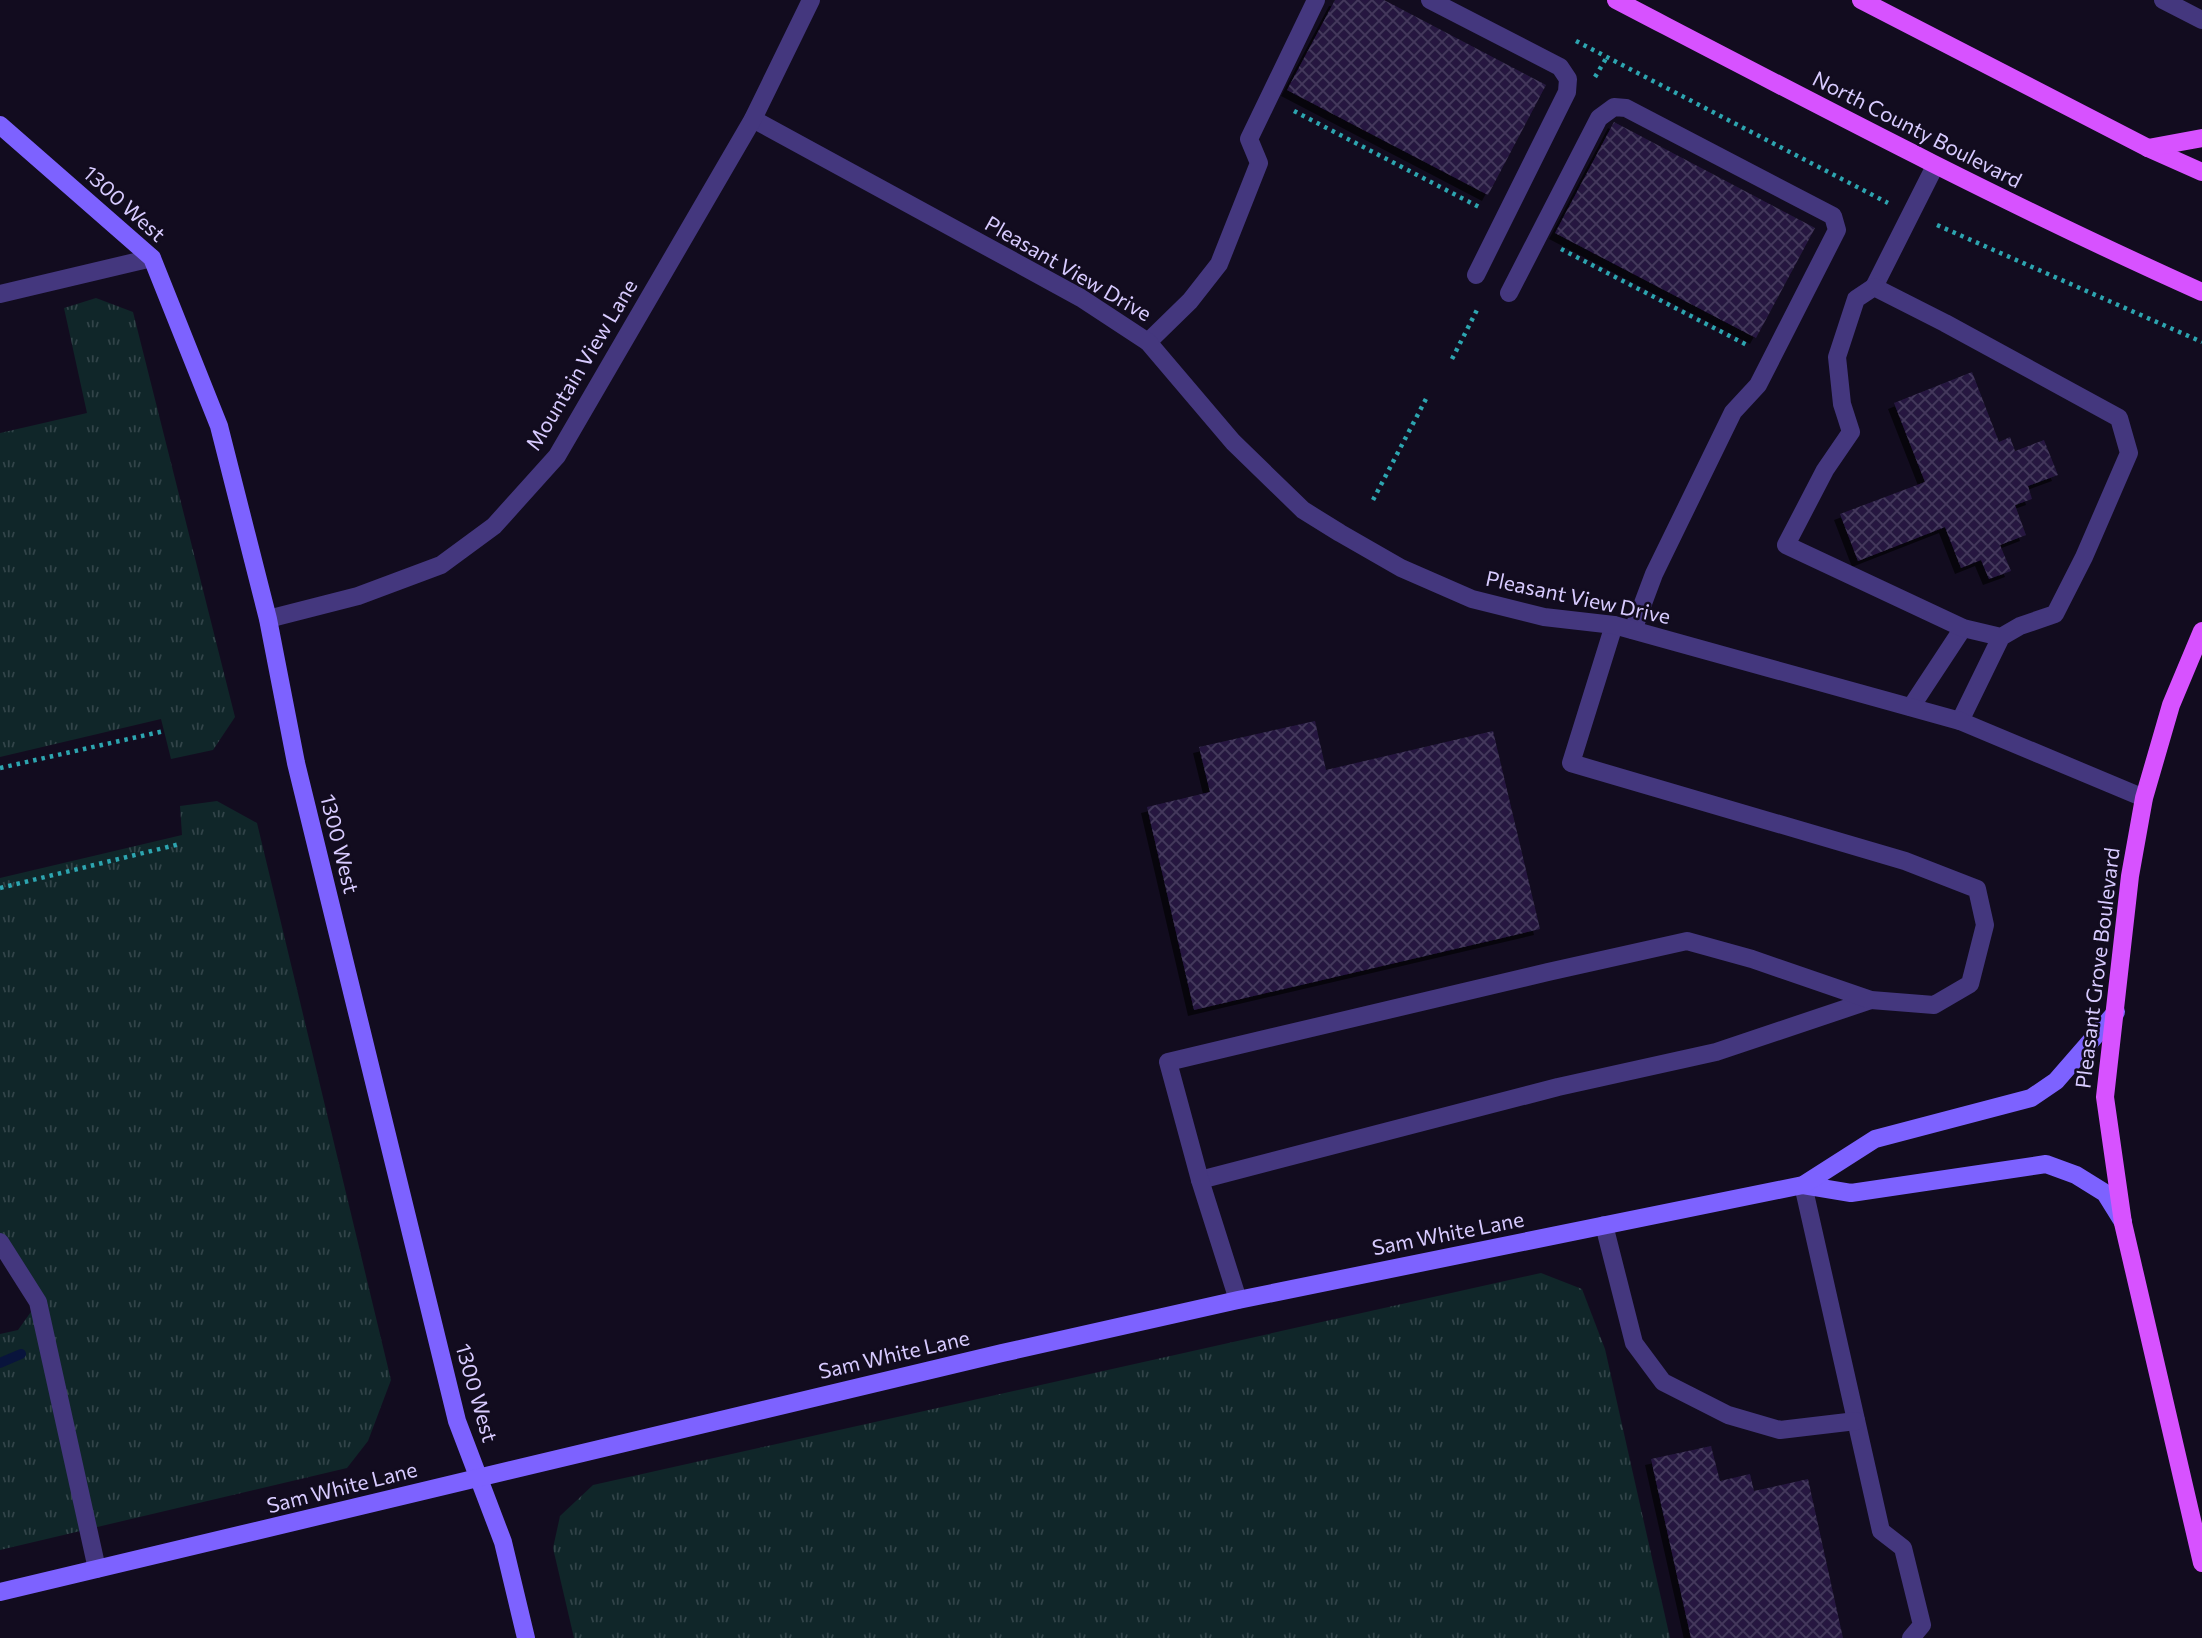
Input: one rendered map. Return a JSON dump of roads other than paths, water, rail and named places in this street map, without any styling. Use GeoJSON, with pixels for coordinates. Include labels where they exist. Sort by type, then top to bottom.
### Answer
{"type":"FeatureCollection","features":[{"type":"Feature","properties":{"kind":"main road","name":"North County Boulevard"},"geometry":{"type":"LineString","coordinates":[[1616,0],[1935,166],[2084,239],[2202,292]]}},
{"type":"Feature","properties":{"kind":"main road"},"geometry":{"type":"LineString","coordinates":[[1861,0],[2148,148],[2202,172]]}},
{"type":"Feature","properties":{"kind":"main road"},"geometry":{"type":"LineString","coordinates":[[2148,148],[2202,138]]}},
{"type":"Feature","properties":{"kind":"main road","name":"Pleasant Grove Boulevard"},"geometry":{"type":"LineString","coordinates":[[2202,631],[2171,705],[2144,798],[2130,876],[2105,1097],[2123,1223],[2202,1563]]}},
{"type":"Feature","properties":{"kind":"street","name":"Mountain View Lane"},"geometry":{"type":"LineString","coordinates":[[268,619],[358,596],[441,565],[494,526],[557,456],[753,119],[811,0]]}},
{"type":"Feature","properties":{"kind":"street"},"geometry":{"type":"LineString","coordinates":[[1148,342],[1190,301],[1219,264],[1259,163],[1249,139],[1316,0]]}},
{"type":"Feature","properties":{"kind":"street"},"geometry":{"type":"LineString","coordinates":[[1430,0],[1560,67],[1568,79],[1567,92],[1476,275]]}},
{"type":"Feature","properties":{"kind":"street"},"geometry":{"type":"LineString","coordinates":[[2163,0],[2202,20]]}},
{"type":"Feature","properties":{"kind":"street"},"geometry":{"type":"LineString","coordinates":[[1508,293],[1599,118],[1614,107],[1626,108],[1833,216],[1837,230],[1758,385],[1733,412],[1654,574],[1633,631]]}},
{"type":"Feature","properties":{"kind":"street","name":"Pleasant View Drive"},"geometry":{"type":"LineString","coordinates":[[753,119],[1081,298],[1148,342],[1233,442],[1303,510],[1401,568],[1472,598],[1544,617],[1614,625],[1960,721],[2144,798]]}},
{"type":"Feature","properties":{"kind":"street","name":"1300 West"},"geometry":{"type":"LineString","coordinates":[[0,125],[152,258],[219,426],[268,619],[296,763],[457,1421],[503,1542],[526,1638]]}},
{"type":"Feature","properties":{"kind":"street"},"geometry":{"type":"LineString","coordinates":[[1935,166],[1874,287],[1856,299],[1837,356],[1842,404],[1851,432],[1825,470],[1786,545],[1963,628],[2001,637]]}},
{"type":"Feature","properties":{"kind":"street"},"geometry":{"type":"LineString","coordinates":[[0,294],[152,258]]}},
{"type":"Feature","properties":{"kind":"street"},"geometry":{"type":"LineString","coordinates":[[1874,287],[2119,418],[2129,453],[2084,557],[2055,614],[2020,626],[2001,637],[1960,721]]}},
{"type":"Feature","properties":{"kind":"street"},"geometry":{"type":"LineString","coordinates":[[1238,1300],[1200,1181],[1168,1062],[1548,971],[1687,941],[1752,959],[1871,1000],[1934,1005],[1970,984],[1985,925],[1976,889],[1905,861],[1571,763],[1614,625]]}},
{"type":"Feature","properties":{"kind":"street"},"geometry":{"type":"LineString","coordinates":[[1911,707],[1963,628]]}},
{"type":"Feature","properties":{"kind":"street"},"geometry":{"type":"LineString","coordinates":[[1200,1181],[1558,1087],[1716,1052],[1871,1000]]}},
{"type":"Feature","properties":{"kind":"street","name":"Sam White Lane"},"geometry":{"type":"LineString","coordinates":[[1803,1185],[1875,1139],[2031,1098],[2056,1081],[2116,1012]]}},
{"type":"Feature","properties":{"kind":"street","name":"Sam White Lane"},"geometry":{"type":"LineString","coordinates":[[0,1592],[1002,1353],[1238,1300],[1803,1185],[1851,1193],[2046,1164],[2076,1175],[2105,1193],[2123,1223]]}},
{"type":"Feature","properties":{"kind":"street"},"geometry":{"type":"LineString","coordinates":[[1803,1185],[1881,1531],[1903,1548],[1922,1625],[1912,1638]]}},
{"type":"Feature","properties":{"kind":"street"},"geometry":{"type":"LineString","coordinates":[[1604,1225],[1634,1343],[1663,1382],[1728,1415],[1780,1430],[1856,1421]]}},
{"type":"Feature","properties":{"kind":"street"},"geometry":{"type":"LineString","coordinates":[[0,1242],[38,1302],[97,1570]]}},
{"type":"Feature","properties":{"kind":"waterway"},"geometry":{"type":"LineString","coordinates":[[0,1363],[21,1354]]}}]}
